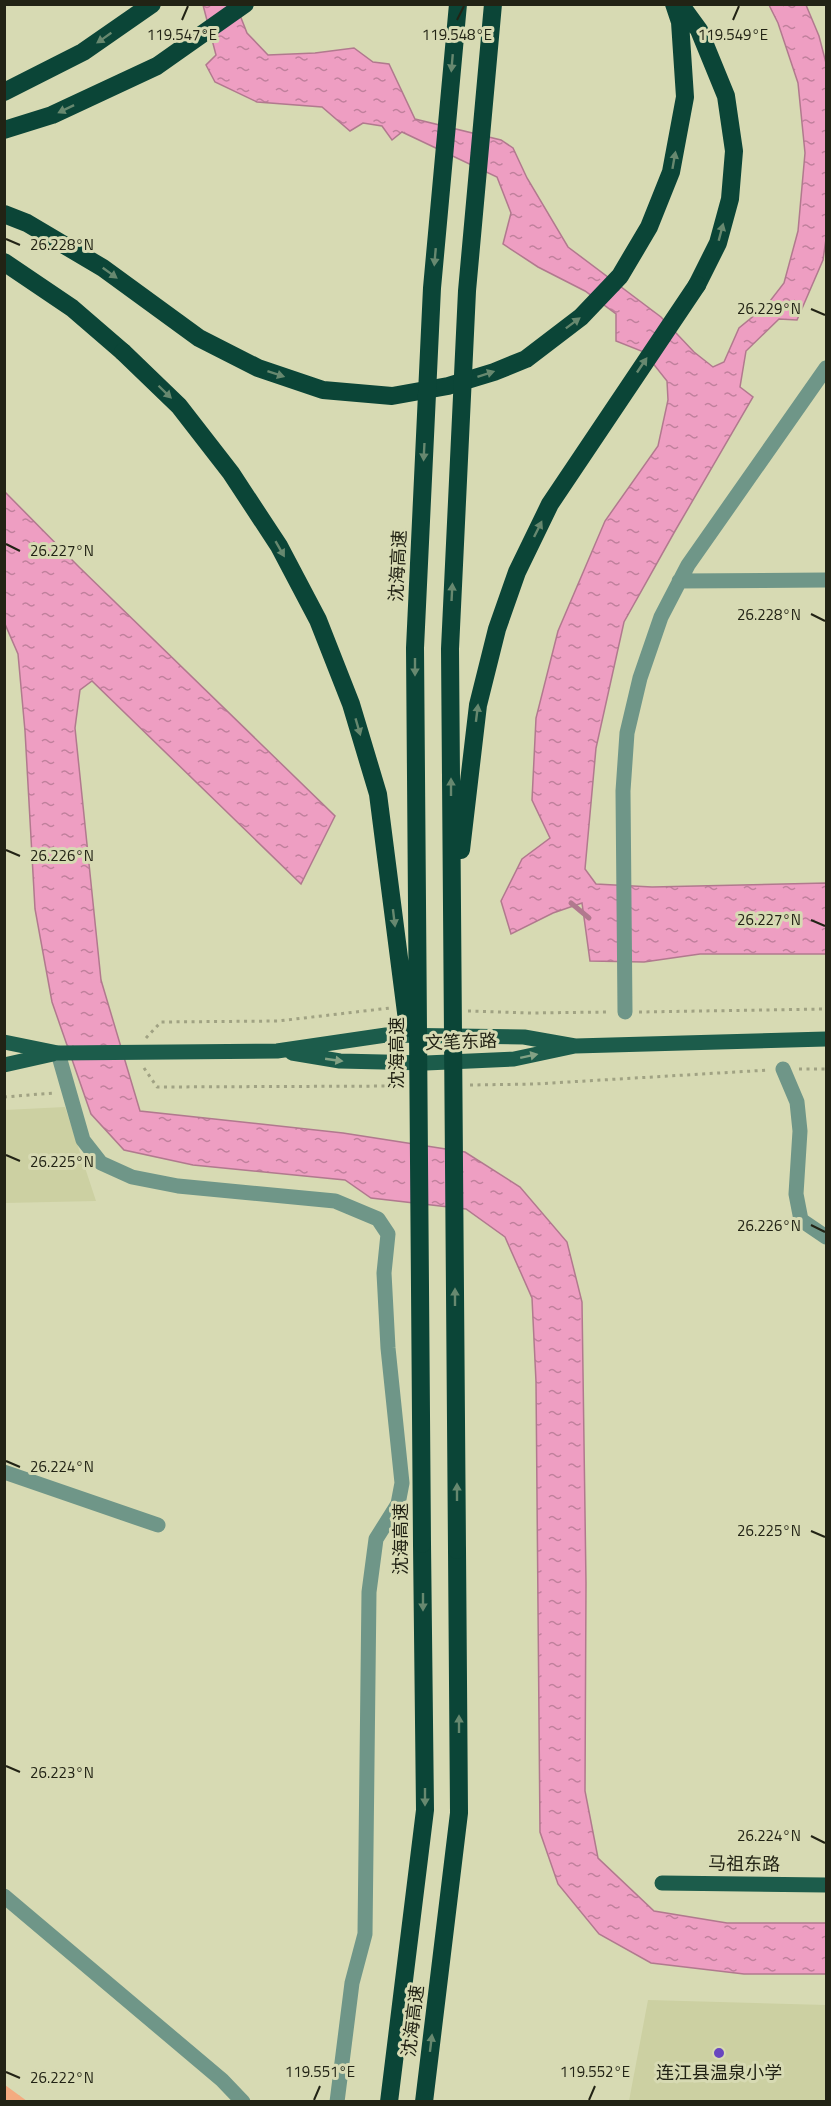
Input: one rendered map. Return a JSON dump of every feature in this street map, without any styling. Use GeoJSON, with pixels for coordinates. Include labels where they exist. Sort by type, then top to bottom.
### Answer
{"type":"FeatureCollection","features":[{"type":"Feature","properties":{"kind":"highway"},"geometry":{"type":"LineString","coordinates":[[4,92],[83,52],[152,4]]}},
{"type":"Feature","properties":{"kind":"highway"},"geometry":{"type":"LineString","coordinates":[[4,130],[52,115],[157,66],[245,4]]}},
{"type":"Feature","properties":{"kind":"highway","name":"沈海高速"},"geometry":{"type":"LineString","coordinates":[[389,2102],[425,1810],[415,648],[432,288],[458,4]]}},
{"type":"Feature","properties":{"kind":"highway","name":"沈海高速"},"geometry":{"type":"LineString","coordinates":[[424,2102],[459,1813],[450,649],[467,291],[493,4]]}},
{"type":"Feature","properties":{"kind":"highway"},"geometry":{"type":"LineString","coordinates":[[4,214],[27,223],[103,268],[200,339],[258,368],[323,390],[392,396],[448,386],[494,372],[526,359],[581,318],[620,276],[649,227],[671,172],[685,97],[680,22],[674,4]]}},
{"type":"Feature","properties":{"kind":"highway"},"geometry":{"type":"LineString","coordinates":[[453,1086],[462,846],[477,705],[497,629],[517,572],[550,504],[697,285],[718,243],[730,200],[734,151],[726,96],[699,30],[680,4]]}},
{"type":"Feature","properties":{"kind":"highway"},"geometry":{"type":"LineString","coordinates":[[4,262],[72,308],[123,352],[179,406],[231,473],[279,546],[322,630],[351,704],[378,794],[419,1107]]}},
{"type":"Feature","properties":{"kind":"main road","name":"文笔东路"},"geometry":{"type":"LineString","coordinates":[[4,1065],[58,1053],[277,1050],[386,1035],[524,1037],[575,1046]]}},
{"type":"Feature","properties":{"kind":"main road","name":"文笔东路"},"geometry":{"type":"LineString","coordinates":[[277,1050],[340,1061],[426,1064],[514,1059],[575,1046],[826,1039]]}},
{"type":"Feature","properties":{"kind":"main road","name":"文笔东路"},"geometry":{"type":"LineString","coordinates":[[4,1042],[58,1053]]}},
{"type":"Feature","properties":{"kind":"main road","name":"马祖东路"},"geometry":{"type":"LineString","coordinates":[[662,1882],[826,1885]]}},
{"type":"Feature","properties":{"kind":"street"},"geometry":{"type":"LineString","coordinates":[[625,1012],[623,791],[625,753],[630,716],[653,637],[679,581],[715,525],[826,368]]}},
{"type":"Feature","properties":{"kind":"street"},"geometry":{"type":"LineString","coordinates":[[679,581],[826,580]]}},
{"type":"Feature","properties":{"kind":"street"},"geometry":{"type":"LineString","coordinates":[[58,1053],[83,1140],[101,1163],[132,1176],[178,1186],[335,1201],[378,1219],[388,1234],[384,1273],[388,1348],[402,1482],[398,1504],[376,1539],[369,1593],[365,1934],[352,1983],[337,2102]]}},
{"type":"Feature","properties":{"kind":"street"},"geometry":{"type":"LineString","coordinates":[[783,1069],[797,1102],[800,1131],[796,1194],[801,1220],[826,1237]]}},
{"type":"Feature","properties":{"kind":"street"},"geometry":{"type":"LineString","coordinates":[[4,1472],[158,1525]]}},
{"type":"Feature","properties":{"kind":"street"},"geometry":{"type":"LineString","coordinates":[[4,1896],[222,2080],[243,2102]]}},
{"type":"Feature","properties":{"kind":"path"},"geometry":{"type":"LineString","coordinates":[[133,1051],[161,1022],[278,1021],[394,1008]]}},
{"type":"Feature","properties":{"kind":"path"},"geometry":{"type":"LineString","coordinates":[[462,1011],[701,1013],[826,1010]]}},
{"type":"Feature","properties":{"kind":"path"},"geometry":{"type":"LineString","coordinates":[[4,1097],[69,1092]]}},
{"type":"Feature","properties":{"kind":"shaded area"},"geometry":{"type":"Polygon","coordinates":[[[65,1107],[96,1201],[5,1203],[5,1110],[65,1107]]]}},
{"type":"Feature","properties":{"kind":"shaded area","name":"连江县温泉小学"},"geometry":{"type":"Polygon","coordinates":[[[648,2000],[826,2005],[826,2101],[629,2101],[648,2000]]]}},
{"type":"Feature","properties":{"kind":"green space"},"geometry":{"type":"Polygon","coordinates":[[[5,2085],[27,2101],[5,2101],[5,2085]]]}},
{"type":"Feature","properties":{"kind":"water"},"geometry":{"type":"Polygon","coordinates":[[[203,5],[236,5],[247,33],[268,55],[315,53],[354,48],[373,62],[389,64],[415,119],[501,140],[513,148],[527,178],[568,247],[661,317],[694,352],[713,367],[724,362],[739,328],[767,305],[784,283],[798,231],[805,153],[798,83],[778,23],[769,5],[806,5],[819,36],[826,63],[826,239],[823,260],[797,320],[779,319],[746,351],[740,387],[753,397],[624,622],[596,748],[585,869],[596,884],[652,887],[826,883],[826,954],[700,954],[644,962],[590,961],[582,903],[553,913],[511,934],[501,901],[522,859],[550,838],[532,800],[536,718],[558,631],[605,521],[658,446],[668,400],[667,381],[644,352],[616,341],[616,314],[585,291],[538,267],[503,244],[511,213],[497,177],[402,132],[392,140],[382,126],[363,123],[350,131],[322,107],[257,102],[215,82],[206,65],[216,55],[203,5]]]}},
{"type":"Feature","properties":{"kind":"water"},"geometry":{"type":"Polygon","coordinates":[[[5,492],[335,816],[301,884],[92,681],[80,690],[75,728],[101,980],[140,1111],[343,1133],[465,1152],[520,1187],[567,1242],[582,1302],[586,1583],[585,1791],[598,1858],[654,1911],[727,1923],[826,1923],[826,1974],[744,1974],[651,1963],[599,1934],[558,1884],[540,1832],[536,1382],[532,1298],[505,1237],[466,1209],[371,1198],[345,1180],[193,1165],[124,1150],[91,1114],[52,1002],[35,909],[25,731],[18,654],[5,624],[5,492]]]}},
{"type":"Feature","properties":{"kind":"waterway"},"geometry":{"type":"LineString","coordinates":[[571,903],[589,918]]}},
{"type":"Feature","properties":{"kind":"place","name":"连江县温泉小学"},"geometry":{"type":"Point","coordinates":[719,2053]}}]}
